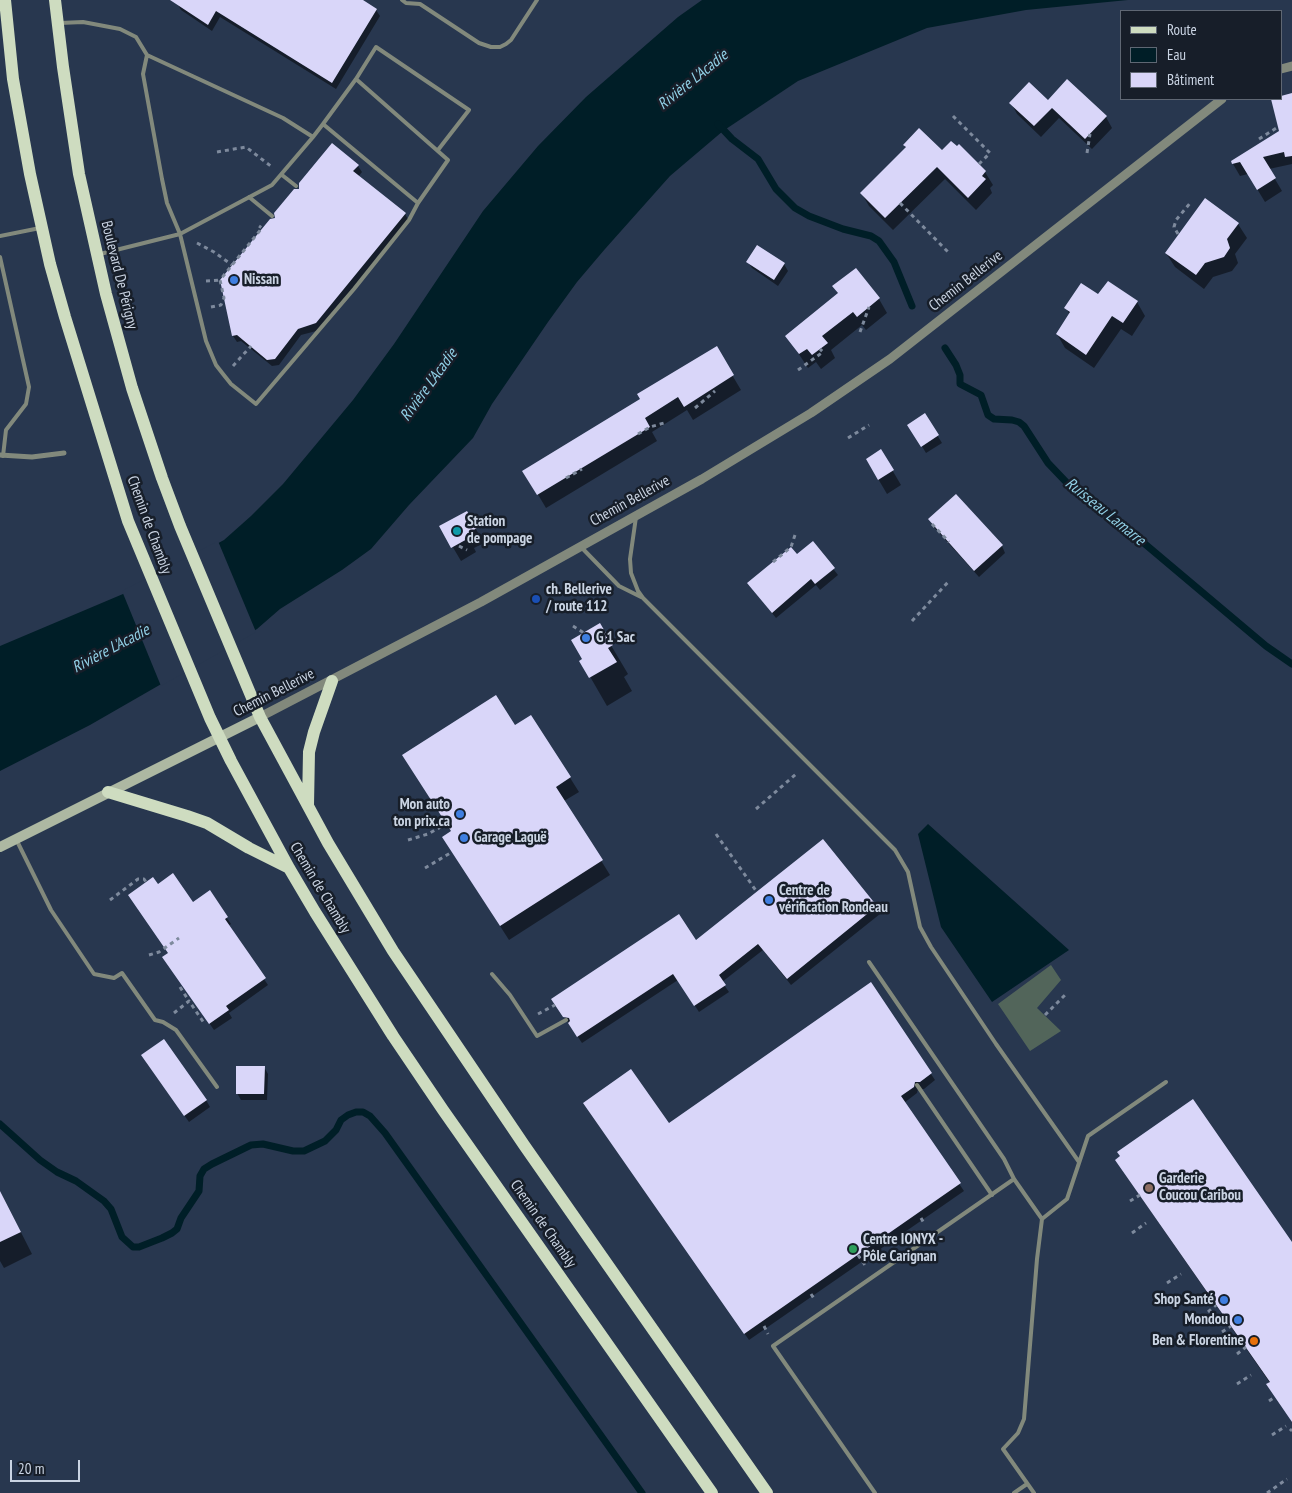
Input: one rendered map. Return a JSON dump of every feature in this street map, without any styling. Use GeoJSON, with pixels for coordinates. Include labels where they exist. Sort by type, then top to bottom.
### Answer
{"type":"FeatureCollection","features":[{"type":"Feature","properties":{"kind":"main road"},"geometry":{"type":"LineString","coordinates":[[6,0],[13,79],[42,228]]}},
{"type":"Feature","properties":{"kind":"main road","name":"Boulevard De Périgny"},"geometry":{"type":"LineString","coordinates":[[55,0],[73,139],[97,255],[134,395],[162,478],[189,548]]}},
{"type":"Feature","properties":{"kind":"main road","name":"Chemin de Chambly"},"geometry":{"type":"LineString","coordinates":[[42,228],[65,317],[128,521],[191,675],[220,737],[289,868],[343,958],[412,1064],[712,1493]]}},
{"type":"Feature","properties":{"kind":"main road","name":"Chemin de Chambly"},"geometry":{"type":"LineString","coordinates":[[189,548],[260,717],[348,878],[408,973],[524,1145],[768,1493]]}},
{"type":"Feature","properties":{"kind":"main road"},"geometry":{"type":"LineString","coordinates":[[308,807],[309,752],[332,681]]}},
{"type":"Feature","properties":{"kind":"main road","name":"Chemin Bellerive"},"geometry":{"type":"LineString","coordinates":[[0,847],[260,717]]}},
{"type":"Feature","properties":{"kind":"main road"},"geometry":{"type":"LineString","coordinates":[[108,792],[207,823],[248,848],[289,868]]}},
{"type":"Feature","properties":{"kind":"street","name":"Chemin Bellerive"},"geometry":{"type":"LineString","coordinates":[[260,717],[480,602],[636,515],[733,460],[857,382],[969,298],[1221,100]]}},
{"type":"Feature","properties":{"kind":"street"},"geometry":{"type":"LineString","coordinates":[[2,455],[32,457],[64,453]]}},
{"type":"Feature","properties":{"kind":"lane"},"geometry":{"type":"LineString","coordinates":[[402,0],[420,4],[479,43],[491,48],[506,44],[537,0]]}},
{"type":"Feature","properties":{"kind":"lane"},"geometry":{"type":"LineString","coordinates":[[58,23],[83,22],[120,29],[136,37],[147,54],[283,118],[313,137]]}},
{"type":"Feature","properties":{"kind":"lane"},"geometry":{"type":"LineString","coordinates":[[97,255],[180,234],[272,186],[313,137],[356,79],[376,47],[469,110],[438,150]]}},
{"type":"Feature","properties":{"kind":"lane"},"geometry":{"type":"LineString","coordinates":[[147,54],[143,74],[162,179],[167,202],[180,234],[206,341],[216,365],[231,384],[256,404],[409,220],[418,203],[448,160],[356,79]]}},
{"type":"Feature","properties":{"kind":"lane"},"geometry":{"type":"LineString","coordinates":[[322,124],[418,203]]}},
{"type":"Feature","properties":{"kind":"lane"},"geometry":{"type":"LineString","coordinates":[[282,175],[296,186]]}},
{"type":"Feature","properties":{"kind":"lane"},"geometry":{"type":"LineString","coordinates":[[249,197],[272,216]]}},
{"type":"Feature","properties":{"kind":"lane"},"geometry":{"type":"LineString","coordinates":[[0,236],[42,228]]}},
{"type":"Feature","properties":{"kind":"lane"},"geometry":{"type":"LineString","coordinates":[[0,257],[29,387],[26,404],[6,430],[2,455]]}},
{"type":"Feature","properties":{"kind":"lane"},"geometry":{"type":"LineString","coordinates":[[636,515],[630,559],[634,584],[643,598],[895,850],[908,872],[920,927],[931,947],[1078,1162]]}},
{"type":"Feature","properties":{"kind":"lane"},"geometry":{"type":"LineString","coordinates":[[580,546],[619,586],[643,598]]}},
{"type":"Feature","properties":{"kind":"lane"},"geometry":{"type":"LineString","coordinates":[[16,840],[51,910],[94,974],[114,978],[122,973],[155,1020],[163,1022],[176,1030],[217,1087]]}},
{"type":"Feature","properties":{"kind":"lane"},"geometry":{"type":"LineString","coordinates":[[870,962],[1004,1160],[1014,1180],[1042,1219],[1024,1419],[1018,1433],[1004,1449],[1034,1493]]}},
{"type":"Feature","properties":{"kind":"lane"},"geometry":{"type":"LineString","coordinates":[[492,974],[510,995],[537,1036],[566,1020]]}},
{"type":"Feature","properties":{"kind":"lane"},"geometry":{"type":"LineString","coordinates":[[1042,1219],[1067,1199],[1088,1136],[1166,1082]]}},
{"type":"Feature","properties":{"kind":"lane"},"geometry":{"type":"LineString","coordinates":[[916,1084],[992,1195]]}},
{"type":"Feature","properties":{"kind":"lane"},"geometry":{"type":"LineString","coordinates":[[875,1493],[773,1346],[1014,1180]]}},
{"type":"Feature","properties":{"kind":"lane"},"geometry":{"type":"LineString","coordinates":[[1014,1493],[1027,1484]]}},
{"type":"Feature","properties":{"kind":"path"},"geometry":{"type":"LineString","coordinates":[[954,116],[990,154],[979,164]]}},
{"type":"Feature","properties":{"kind":"path"},"geometry":{"type":"LineString","coordinates":[[1259,139],[1278,127]]}},
{"type":"Feature","properties":{"kind":"path"},"geometry":{"type":"LineString","coordinates":[[1087,153],[1090,134]]}},
{"type":"Feature","properties":{"kind":"path"},"geometry":{"type":"LineString","coordinates":[[217,152],[246,147],[282,175]]}},
{"type":"Feature","properties":{"kind":"path"},"geometry":{"type":"LineString","coordinates":[[1178,234],[1174,227],[1176,220],[1191,202]]}},
{"type":"Feature","properties":{"kind":"path"},"geometry":{"type":"LineString","coordinates":[[900,203],[950,254]]}},
{"type":"Feature","properties":{"kind":"path"},"geometry":{"type":"LineString","coordinates":[[208,281],[220,280],[262,228]]}},
{"type":"Feature","properties":{"kind":"path"},"geometry":{"type":"LineString","coordinates":[[214,252],[232,265]]}},
{"type":"Feature","properties":{"kind":"path"},"geometry":{"type":"LineString","coordinates":[[220,280],[224,298]]}},
{"type":"Feature","properties":{"kind":"path"},"geometry":{"type":"LineString","coordinates":[[860,332],[869,307]]}},
{"type":"Feature","properties":{"kind":"path"},"geometry":{"type":"LineString","coordinates":[[236,364],[251,346]]}},
{"type":"Feature","properties":{"kind":"path"},"geometry":{"type":"LineString","coordinates":[[798,370],[823,352],[820,349]]}},
{"type":"Feature","properties":{"kind":"path"},"geometry":{"type":"LineString","coordinates":[[695,408],[716,391]]}},
{"type":"Feature","properties":{"kind":"path"},"geometry":{"type":"LineString","coordinates":[[638,434],[650,427],[664,423]]}},
{"type":"Feature","properties":{"kind":"path"},"geometry":{"type":"LineString","coordinates":[[848,438],[869,425]]}},
{"type":"Feature","properties":{"kind":"path"},"geometry":{"type":"LineString","coordinates":[[566,478],[582,469]]}},
{"type":"Feature","properties":{"kind":"path"},"geometry":{"type":"LineString","coordinates":[[932,524],[949,542]]}},
{"type":"Feature","properties":{"kind":"path"},"geometry":{"type":"LineString","coordinates":[[773,562],[791,547],[795,535]]}},
{"type":"Feature","properties":{"kind":"path"},"geometry":{"type":"LineString","coordinates":[[459,546],[467,550]]}},
{"type":"Feature","properties":{"kind":"path"},"geometry":{"type":"LineString","coordinates":[[912,621],[950,580]]}},
{"type":"Feature","properties":{"kind":"path"},"geometry":{"type":"LineString","coordinates":[[573,626],[584,633]]}},
{"type":"Feature","properties":{"kind":"path"},"geometry":{"type":"LineString","coordinates":[[756,809],[796,774]]}},
{"type":"Feature","properties":{"kind":"path"},"geometry":{"type":"LineString","coordinates":[[408,840],[428,834],[446,824]]}},
{"type":"Feature","properties":{"kind":"path"},"geometry":{"type":"LineString","coordinates":[[716,834],[757,892]]}},
{"type":"Feature","properties":{"kind":"path"},"geometry":{"type":"LineString","coordinates":[[425,868],[452,852]]}},
{"type":"Feature","properties":{"kind":"path"},"geometry":{"type":"LineString","coordinates":[[110,900],[138,879],[144,879],[146,882]]}},
{"type":"Feature","properties":{"kind":"path"},"geometry":{"type":"LineString","coordinates":[[149,955],[159,952],[179,938]]}},
{"type":"Feature","properties":{"kind":"path"},"geometry":{"type":"LineString","coordinates":[[180,987],[204,1022]]}},
{"type":"Feature","properties":{"kind":"path"},"geometry":{"type":"LineString","coordinates":[[1045,1015],[1067,993]]}},
{"type":"Feature","properties":{"kind":"path"},"geometry":{"type":"LineString","coordinates":[[174,1013],[190,1001]]}},
{"type":"Feature","properties":{"kind":"path"},"geometry":{"type":"LineString","coordinates":[[527,1021],[555,1005]]}},
{"type":"Feature","properties":{"kind":"path"},"geometry":{"type":"LineString","coordinates":[[1130,1201],[1140,1195]]}},
{"type":"Feature","properties":{"kind":"path"},"geometry":{"type":"LineString","coordinates":[[1132,1233],[1146,1223]]}},
{"type":"Feature","properties":{"kind":"path"},"geometry":{"type":"LineString","coordinates":[[858,1255],[861,1260]]}},
{"type":"Feature","properties":{"kind":"path"},"geometry":{"type":"LineString","coordinates":[[1167,1283],[1181,1274]]}},
{"type":"Feature","properties":{"kind":"path"},"geometry":{"type":"LineString","coordinates":[[1208,1312],[1216,1305]]}},
{"type":"Feature","properties":{"kind":"path"},"geometry":{"type":"LineString","coordinates":[[1222,1332],[1231,1326]]}},
{"type":"Feature","properties":{"kind":"path"},"geometry":{"type":"LineString","coordinates":[[1236,1354],[1246,1347]]}},
{"type":"Feature","properties":{"kind":"path"},"geometry":{"type":"LineString","coordinates":[[1237,1384],[1251,1375]]}},
{"type":"Feature","properties":{"kind":"path"},"geometry":{"type":"LineString","coordinates":[[1269,1401],[1275,1397]]}},
{"type":"Feature","properties":{"kind":"path"},"geometry":{"type":"LineString","coordinates":[[1272,1435],[1286,1426]]}},
{"type":"Feature","properties":{"kind":"path"},"geometry":{"type":"LineString","coordinates":[[1267,1493],[1287,1479]]}},
{"type":"Feature","properties":{"kind":"green space"},"geometry":{"type":"Polygon","coordinates":[[[1051,965],[1061,980],[1037,1008],[1061,1031],[1030,1051],[998,1004],[1051,965]]]}},
{"type":"Feature","properties":{"kind":"water","name":"Rivière L'Acadie"},"geometry":{"type":"Polygon","coordinates":[[[702,0],[1128,0],[1026,10],[927,28],[798,81],[723,131],[670,176],[577,282],[492,404],[473,438],[409,505],[371,549],[342,570],[280,609],[257,629],[90,725],[0,771],[0,646],[123,594],[224,540],[251,516],[283,484],[353,400],[394,344],[483,211],[538,146],[586,97],[678,17],[702,0]]]}},
{"type":"Feature","properties":{"kind":"water"},"geometry":{"type":"Polygon","coordinates":[[[928,824],[1069,950],[992,1002],[941,927],[918,834],[928,824]]]}},
{"type":"Feature","properties":{"kind":"pier"},"geometry":{"type":"Polygon","coordinates":[[[218,541],[256,632],[161,686],[122,591],[218,541]]]}},
{"type":"Feature","properties":{"kind":"building"},"geometry":{"type":"Polygon","coordinates":[[[170,0],[363,0],[377,9],[332,83],[216,11],[208,25],[170,0]]]}},
{"type":"Feature","properties":{"kind":"building"},"geometry":{"type":"Polygon","coordinates":[[[1067,79],[1107,116],[1085,139],[1052,108],[1034,126],[1009,103],[1029,82],[1048,100],[1067,79]]]}},
{"type":"Feature","properties":{"kind":"building"},"geometry":{"type":"Polygon","coordinates":[[[1292,93],[1292,156],[1285,157],[1284,152],[1263,157],[1276,178],[1257,190],[1240,162],[1232,164],[1231,161],[1279,131],[1271,100],[1282,100],[1282,96],[1292,93]]]}},
{"type":"Feature","properties":{"kind":"building"},"geometry":{"type":"Polygon","coordinates":[[[919,128],[942,150],[951,141],[957,146],[959,144],[986,171],[982,176],[986,179],[968,198],[937,167],[885,218],[860,193],[906,147],[903,145],[919,128]]]}},
{"type":"Feature","properties":{"kind":"building"},"geometry":{"type":"Polygon","coordinates":[[[332,143],[359,165],[353,171],[406,213],[316,323],[298,329],[275,359],[267,360],[237,335],[232,336],[220,280],[270,219],[275,218],[274,213],[294,189],[299,189],[299,183],[332,143]]]}},
{"type":"Feature","properties":{"kind":"building"},"geometry":{"type":"Polygon","coordinates":[[[1205,198],[1239,223],[1227,239],[1230,248],[1224,257],[1205,263],[1196,275],[1165,253],[1205,198]]]}},
{"type":"Feature","properties":{"kind":"building"},"geometry":{"type":"Polygon","coordinates":[[[757,245],[785,263],[774,280],[746,262],[757,245]]]}},
{"type":"Feature","properties":{"kind":"building"},"geometry":{"type":"Polygon","coordinates":[[[856,268],[880,298],[857,317],[853,312],[822,336],[828,343],[812,355],[807,349],[799,354],[785,336],[838,293],[832,286],[856,268]]]}},
{"type":"Feature","properties":{"kind":"building"},"geometry":{"type":"Polygon","coordinates":[[[1108,281],[1138,301],[1123,323],[1112,316],[1086,355],[1056,334],[1070,312],[1064,308],[1081,283],[1098,294],[1108,281]]]}},
{"type":"Feature","properties":{"kind":"building"},"geometry":{"type":"Polygon","coordinates":[[[717,346],[734,375],[684,407],[678,397],[645,418],[650,427],[537,495],[522,471],[640,399],[637,394],[717,346]]]}},
{"type":"Feature","properties":{"kind":"building"},"geometry":{"type":"Polygon","coordinates":[[[925,413],[939,435],[921,447],[907,425],[925,413]]]}},
{"type":"Feature","properties":{"kind":"building"},"geometry":{"type":"Polygon","coordinates":[[[881,449],[894,470],[878,480],[866,459],[881,449]]]}},
{"type":"Feature","properties":{"kind":"building"},"geometry":{"type":"Polygon","coordinates":[[[956,494],[1003,545],[974,571],[928,519],[956,494]]]}},
{"type":"Feature","properties":{"kind":"building","name":"Station de pompage"},"geometry":{"type":"Polygon","coordinates":[[[467,511],[477,528],[467,534],[469,538],[451,548],[439,526],[467,511]]]}},
{"type":"Feature","properties":{"kind":"building"},"geometry":{"type":"Polygon","coordinates":[[[813,541],[835,568],[815,584],[811,579],[772,613],[747,583],[791,547],[797,554],[813,541]]]}},
{"type":"Feature","properties":{"kind":"building"},"geometry":{"type":"Polygon","coordinates":[[[600,623],[613,645],[608,648],[617,662],[589,678],[579,661],[582,659],[571,640],[600,623]]]}},
{"type":"Feature","properties":{"kind":"building"},"geometry":{"type":"Polygon","coordinates":[[[496,695],[515,725],[531,715],[571,777],[556,787],[603,860],[500,926],[442,837],[451,831],[402,755],[496,695]]]}},
{"type":"Feature","properties":{"kind":"building"},"geometry":{"type":"Polygon","coordinates":[[[823,839],[877,906],[787,979],[758,944],[719,975],[726,985],[694,1006],[673,974],[577,1037],[568,1023],[570,1021],[569,1018],[563,1017],[551,999],[679,914],[696,940],[823,839]]]}},
{"type":"Feature","properties":{"kind":"building"},"geometry":{"type":"Polygon","coordinates":[[[173,873],[193,902],[210,890],[228,917],[225,919],[266,978],[226,1006],[229,1010],[209,1024],[162,957],[168,953],[128,895],[153,877],[158,884],[173,873]]]}},
{"type":"Feature","properties":{"kind":"building"},"geometry":{"type":"Polygon","coordinates":[[[871,982],[932,1073],[920,1082],[915,1082],[914,1087],[901,1096],[961,1183],[744,1334],[583,1103],[631,1069],[669,1123],[871,982]]]}},
{"type":"Feature","properties":{"kind":"building"},"geometry":{"type":"Polygon","coordinates":[[[164,1039],[207,1100],[184,1116],[141,1055],[164,1039]]]}},
{"type":"Feature","properties":{"kind":"building"},"geometry":{"type":"Polygon","coordinates":[[[236,1066],[265,1066],[264,1094],[236,1094],[236,1066]]]}},
{"type":"Feature","properties":{"kind":"building"},"geometry":{"type":"Polygon","coordinates":[[[1193,1099],[1292,1242],[1292,1422],[1266,1384],[1270,1382],[1115,1160],[1120,1156],[1117,1152],[1193,1099]]]}},
{"type":"Feature","properties":{"kind":"building"},"geometry":{"type":"Polygon","coordinates":[[[0,1191],[21,1232],[0,1242],[0,1191]]]}},
{"type":"Feature","properties":{"kind":"waterway","name":"Ruisseau Lamarre"},"geometry":{"type":"LineString","coordinates":[[718,124],[732,139],[758,159],[776,189],[795,208],[809,216],[843,229],[871,236],[879,241],[894,262],[912,306]]}},
{"type":"Feature","properties":{"kind":"waterway","name":"Ruisseau Lamarre"},"geometry":{"type":"LineString","coordinates":[[945,348],[956,365],[960,375],[960,384],[981,395],[988,415],[994,419],[1019,422],[1024,426],[1048,463],[1068,484],[1088,496],[1266,646],[1292,664]]}},
{"type":"Feature","properties":{"kind":"waterway"},"geometry":{"type":"LineString","coordinates":[[0,1124],[40,1160],[57,1172],[76,1181],[104,1201],[111,1209],[122,1237],[133,1247],[139,1247],[162,1238],[177,1229],[181,1218],[199,1191],[200,1176],[204,1169],[212,1164],[251,1145],[263,1144],[293,1151],[304,1151],[325,1141],[336,1130],[341,1120],[348,1115],[363,1112],[370,1116],[385,1133],[642,1493]]}},
{"type":"Feature","properties":{"kind":"place","name":"Nissan"},"geometry":{"type":"Point","coordinates":[234,280]}},
{"type":"Feature","properties":{"kind":"place","name":"Station de pompage"},"geometry":{"type":"Point","coordinates":[457,531]}},
{"type":"Feature","properties":{"kind":"place","name":"ch. Bellerive / route 112"},"geometry":{"type":"Point","coordinates":[536,599]}},
{"type":"Feature","properties":{"kind":"place","name":"G 1 Sac"},"geometry":{"type":"Point","coordinates":[586,638]}},
{"type":"Feature","properties":{"kind":"place","name":"Mon auto ton prix.ca"},"geometry":{"type":"Point","coordinates":[460,814]}},
{"type":"Feature","properties":{"kind":"place","name":"Garage Laguë"},"geometry":{"type":"Point","coordinates":[464,838]}},
{"type":"Feature","properties":{"kind":"place","name":"Centre de vérification Rondeau"},"geometry":{"type":"Point","coordinates":[769,900]}},
{"type":"Feature","properties":{"kind":"place","name":"Garderie Coucou Caribou"},"geometry":{"type":"Point","coordinates":[1149,1188]}},
{"type":"Feature","properties":{"kind":"place","name":"Centre IONYX - Pôle Carignan"},"geometry":{"type":"Point","coordinates":[853,1249]}},
{"type":"Feature","properties":{"kind":"place","name":"Shop Santé"},"geometry":{"type":"Point","coordinates":[1224,1300]}},
{"type":"Feature","properties":{"kind":"place","name":"Mondou"},"geometry":{"type":"Point","coordinates":[1238,1320]}},
{"type":"Feature","properties":{"kind":"place","name":"Ben & Florentine"},"geometry":{"type":"Point","coordinates":[1254,1341]}}]}
